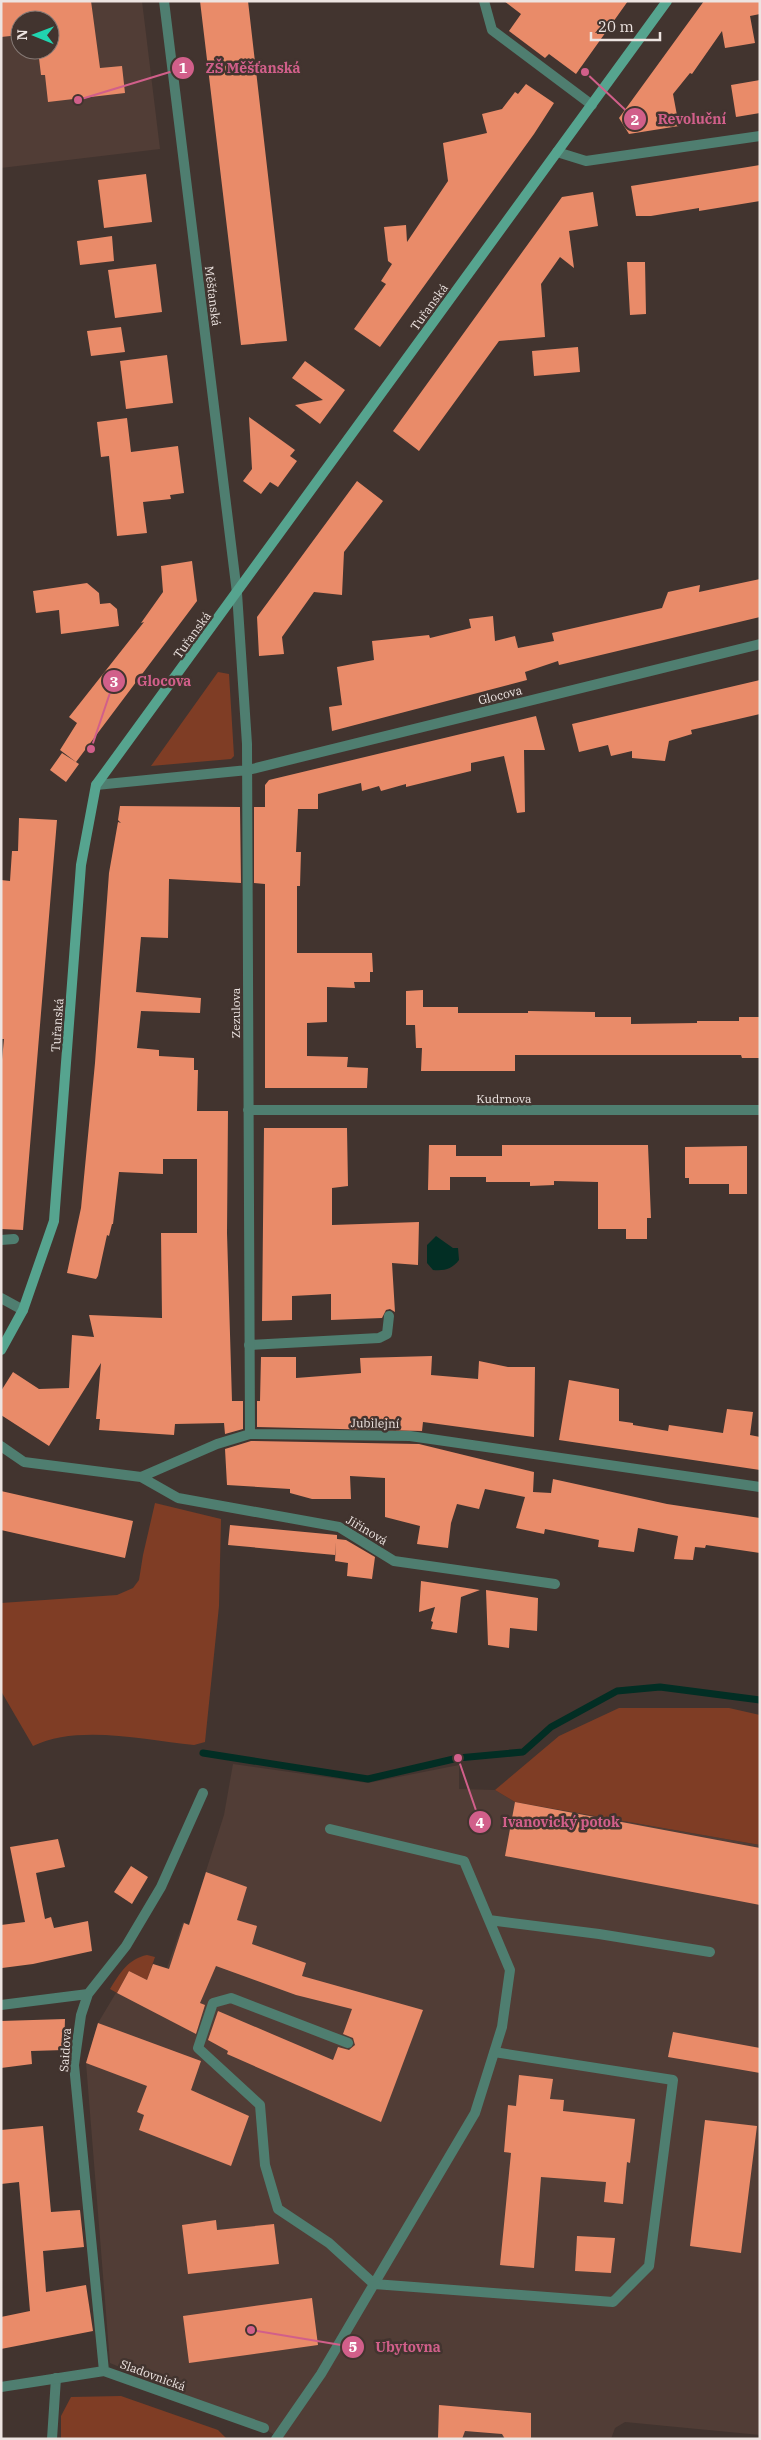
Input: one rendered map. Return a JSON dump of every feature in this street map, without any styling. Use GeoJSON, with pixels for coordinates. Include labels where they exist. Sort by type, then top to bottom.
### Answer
{"type":"FeatureCollection","features":[{"type":"Feature","properties":{"kind":"main road","name":"Tuřanská"},"geometry":{"type":"LineString","coordinates":[[1,1350],[23,1310],[54,1221],[81,865],[96,785],[237,594],[667,1]]}},
{"type":"Feature","properties":{"kind":"street","name":"Měšťanská"},"geometry":{"type":"LineString","coordinates":[[164,1],[237,594]]}},
{"type":"Feature","properties":{"kind":"street"},"geometry":{"type":"LineString","coordinates":[[484,1],[492,30],[592,105]]}},
{"type":"Feature","properties":{"kind":"street"},"geometry":{"type":"LineString","coordinates":[[557,152],[586,161],[760,136]]}},
{"type":"Feature","properties":{"kind":"street","name":"Zezulova"},"geometry":{"type":"LineString","coordinates":[[237,594],[248,770],[250,1434]]}},
{"type":"Feature","properties":{"kind":"street","name":"Glocova"},"geometry":{"type":"LineString","coordinates":[[96,785],[248,770],[760,644]]}},
{"type":"Feature","properties":{"kind":"street","name":"Kudrnova"},"geometry":{"type":"LineString","coordinates":[[248,1110],[760,1110]]}},
{"type":"Feature","properties":{"kind":"street"},"geometry":{"type":"LineString","coordinates":[[1,1240],[14,1239]]}},
{"type":"Feature","properties":{"kind":"street"},"geometry":{"type":"LineString","coordinates":[[1,1298],[23,1310]]}},
{"type":"Feature","properties":{"kind":"street"},"geometry":{"type":"LineString","coordinates":[[250,1344],[379,1338],[387,1334],[390,1316]]}},
{"type":"Feature","properties":{"kind":"street","name":"Jubilejní"},"geometry":{"type":"LineString","coordinates":[[141,1477],[217,1444],[250,1434],[410,1436],[760,1487]]}},
{"type":"Feature","properties":{"kind":"street"},"geometry":{"type":"LineString","coordinates":[[1,1446],[24,1462],[141,1477]]}},
{"type":"Feature","properties":{"kind":"street","name":"Jiřinová"},"geometry":{"type":"LineString","coordinates":[[141,1477],[178,1498],[339,1527],[394,1561],[555,1584]]}},
{"type":"Feature","properties":{"kind":"street","name":"Saidova"},"geometry":{"type":"LineString","coordinates":[[104,2370],[74,2066],[81,2015],[88,1994],[126,1946],[161,1887],[203,1793]]}},
{"type":"Feature","properties":{"kind":"street"},"geometry":{"type":"LineString","coordinates":[[278,2438],[320,2374],[474,2113],[502,2027],[510,1970],[464,1861],[330,1828]]}},
{"type":"Feature","properties":{"kind":"street"},"geometry":{"type":"LineString","coordinates":[[489,1920],[599,1934],[710,1952]]}},
{"type":"Feature","properties":{"kind":"street"},"geometry":{"type":"LineString","coordinates":[[1,2004],[88,1994]]}},
{"type":"Feature","properties":{"kind":"street"},"geometry":{"type":"LineString","coordinates":[[348,2043],[231,1998],[213,2003],[198,2048],[260,2104],[265,2165],[278,2209],[329,2243],[374,2284],[613,2302],[649,2266],[674,2080],[494,2052]]}},
{"type":"Feature","properties":{"kind":"street","name":"Sladovnická"},"geometry":{"type":"LineString","coordinates":[[1,2387],[104,2370],[264,2428],[278,2438]]}},
{"type":"Feature","properties":{"kind":"street"},"geometry":{"type":"LineString","coordinates":[[52,2439],[56,2378]]}},
{"type":"Feature","properties":{"kind":"shaded area"},"geometry":{"type":"Polygon","coordinates":[[[1,1],[142,1],[160,149],[1,168],[1,1]]]}},
{"type":"Feature","properties":{"kind":"shaded area"},"geometry":{"type":"Polygon","coordinates":[[[218,672],[229,674],[234,756],[231,759],[151,766],[218,672]]]}},
{"type":"Feature","properties":{"kind":"shaded area"},"geometry":{"type":"Polygon","coordinates":[[[155,1503],[221,1519],[219,1606],[205,1742],[194,1745],[134,1737],[91,1735],[51,1739],[33,1746],[1,1691],[1,1603],[117,1595],[133,1588],[139,1580],[155,1503]]]}},
{"type":"Feature","properties":{"kind":"shaded area"},"geometry":{"type":"Polygon","coordinates":[[[619,1708],[729,1708],[760,1715],[760,1845],[515,1802],[495,1790],[559,1736],[619,1708]]]}},
{"type":"Feature","properties":{"kind":"shaded area"},"geometry":{"type":"Polygon","coordinates":[[[233,1764],[368,1783],[459,1765],[459,1789],[495,1790],[515,1802],[760,1845],[760,2435],[625,2422],[615,2428],[611,2439],[280,2439],[264,2428],[110,2363],[86,2063],[98,2023],[129,1971],[146,1980],[153,1964],[167,1968],[183,1922],[189,1924],[224,1815],[233,1764]]]}},
{"type":"Feature","properties":{"kind":"shaded area"},"geometry":{"type":"Polygon","coordinates":[[[147,1955],[155,1957],[147,1980],[129,1971],[117,1993],[110,1989],[121,1972],[130,1963],[147,1955]]]}},
{"type":"Feature","properties":{"kind":"shaded area"},"geometry":{"type":"Polygon","coordinates":[[[121,2396],[218,2430],[227,2439],[61,2439],[61,2416],[71,2397],[121,2396]]]}},
{"type":"Feature","properties":{"kind":"water"},"geometry":{"type":"Polygon","coordinates":[[[436,1236],[453,1248],[458,1248],[459,1260],[448,1269],[433,1270],[427,1263],[427,1245],[436,1236]]]}},
{"type":"Feature","properties":{"kind":"building"},"geometry":{"type":"Polygon","coordinates":[[[1,1],[91,1],[100,68],[122,66],[125,93],[48,102],[45,75],[41,75],[39,60],[60,60],[60,10],[10,10],[10,36],[1,37],[1,1]]]}},
{"type":"Feature","properties":{"kind":"building"},"geometry":{"type":"Polygon","coordinates":[[[200,1],[248,1],[287,341],[241,345],[200,1]]]}},
{"type":"Feature","properties":{"kind":"building"},"geometry":{"type":"Polygon","coordinates":[[[504,1],[628,1],[576,74],[549,54],[545,58],[509,31],[521,14],[504,1]]]}},
{"type":"Feature","properties":{"kind":"building"},"geometry":{"type":"Polygon","coordinates":[[[704,1],[760,1],[760,14],[750,16],[755,43],[725,48],[722,31],[692,74],[690,73],[673,94],[679,126],[629,134],[619,118],[704,1]]]}},
{"type":"Feature","properties":{"kind":"building"},"geometry":{"type":"Polygon","coordinates":[[[760,80],[760,113],[736,117],[731,85],[760,80]]]}},
{"type":"Feature","properties":{"kind":"building"},"geometry":{"type":"Polygon","coordinates":[[[526,84],[554,103],[534,134],[380,347],[354,329],[386,284],[381,281],[392,264],[388,261],[384,227],[406,225],[407,242],[448,181],[443,143],[487,133],[482,114],[502,109],[515,92],[518,94],[526,84]]]}},
{"type":"Feature","properties":{"kind":"building"},"geometry":{"type":"Polygon","coordinates":[[[760,165],[760,201],[699,211],[699,208],[651,216],[636,216],[631,186],[760,165]]]}},
{"type":"Feature","properties":{"kind":"building"},"geometry":{"type":"Polygon","coordinates":[[[146,174],[152,222],[104,228],[98,180],[146,174]]]}},
{"type":"Feature","properties":{"kind":"building"},"geometry":{"type":"Polygon","coordinates":[[[593,192],[598,226],[569,231],[574,268],[560,257],[541,284],[545,337],[499,341],[419,451],[393,431],[562,197],[593,192]]]}},
{"type":"Feature","properties":{"kind":"building"},"geometry":{"type":"Polygon","coordinates":[[[112,236],[114,261],[80,265],[77,241],[112,236]]]}},
{"type":"Feature","properties":{"kind":"building"},"geometry":{"type":"Polygon","coordinates":[[[627,262],[645,262],[646,314],[630,315],[627,262]]]}},
{"type":"Feature","properties":{"kind":"building"},"geometry":{"type":"Polygon","coordinates":[[[156,264],[162,312],[115,318],[108,270],[156,264]]]}},
{"type":"Feature","properties":{"kind":"building"},"geometry":{"type":"Polygon","coordinates":[[[121,327],[125,352],[91,356],[87,331],[121,327]]]}},
{"type":"Feature","properties":{"kind":"building"},"geometry":{"type":"Polygon","coordinates":[[[578,347],[580,372],[534,376],[532,351],[578,347]]]}},
{"type":"Feature","properties":{"kind":"building"},"geometry":{"type":"Polygon","coordinates":[[[167,355],[173,403],[126,409],[120,361],[167,355]]]}},
{"type":"Feature","properties":{"kind":"building"},"geometry":{"type":"Polygon","coordinates":[[[305,361],[345,390],[320,424],[295,405],[323,400],[292,378],[305,361]]]}},
{"type":"Feature","properties":{"kind":"building"},"geometry":{"type":"Polygon","coordinates":[[[249,417],[295,450],[290,456],[297,461],[278,487],[270,482],[261,494],[243,481],[252,469],[249,417]]]}},
{"type":"Feature","properties":{"kind":"building"},"geometry":{"type":"Polygon","coordinates":[[[127,418],[131,452],[178,446],[184,493],[170,495],[171,499],[143,502],[147,533],[117,536],[109,456],[101,457],[97,422],[127,418]]]}},
{"type":"Feature","properties":{"kind":"building"},"geometry":{"type":"Polygon","coordinates":[[[357,481],[383,501],[344,552],[342,595],[314,592],[282,637],[284,654],[259,656],[257,617],[357,481]]]}},
{"type":"Feature","properties":{"kind":"building"},"geometry":{"type":"Polygon","coordinates":[[[192,561],[197,601],[76,762],[60,750],[77,723],[69,717],[144,622],[141,623],[163,592],[161,566],[192,561]]]}},
{"type":"Feature","properties":{"kind":"building"},"geometry":{"type":"Polygon","coordinates":[[[760,579],[760,617],[559,665],[558,661],[525,672],[527,680],[332,731],[329,707],[342,705],[337,667],[374,660],[372,641],[429,635],[430,638],[471,628],[469,619],[493,616],[495,641],[515,636],[518,648],[554,641],[552,633],[662,608],[668,592],[700,585],[699,592],[760,579]]]}},
{"type":"Feature","properties":{"kind":"building"},"geometry":{"type":"Polygon","coordinates":[[[87,583],[99,593],[100,604],[110,603],[117,609],[119,626],[61,634],[59,610],[36,613],[33,591],[87,583]]]}},
{"type":"Feature","properties":{"kind":"building"},"geometry":{"type":"Polygon","coordinates":[[[760,680],[760,714],[691,730],[692,734],[669,741],[665,761],[632,758],[632,751],[611,756],[608,745],[579,752],[572,724],[760,680]]]}},
{"type":"Feature","properties":{"kind":"building"},"geometry":{"type":"Polygon","coordinates":[[[536,716],[545,750],[524,750],[525,812],[517,813],[504,756],[471,763],[471,771],[406,787],[406,784],[381,791],[379,786],[362,791],[361,783],[318,794],[318,809],[298,809],[296,852],[301,852],[300,886],[297,886],[297,953],[372,953],[373,972],[370,972],[370,982],[354,982],[355,988],[327,987],[327,1022],[307,1023],[307,1056],[348,1057],[347,1067],[368,1068],[367,1088],[265,1088],[265,884],[254,883],[254,807],[265,807],[265,785],[269,780],[536,716]]]}},
{"type":"Feature","properties":{"kind":"building"},"geometry":{"type":"Polygon","coordinates":[[[62,753],[79,764],[66,782],[50,770],[62,753]]]}},
{"type":"Feature","properties":{"kind":"building"},"geometry":{"type":"Polygon","coordinates":[[[120,806],[240,807],[241,883],[169,879],[168,938],[141,937],[136,992],[201,998],[200,1013],[141,1011],[137,1048],[159,1050],[159,1056],[194,1058],[194,1070],[198,1070],[197,1111],[228,1111],[227,1233],[232,1401],[243,1401],[243,1429],[225,1434],[224,1423],[175,1424],[174,1435],[99,1430],[100,1419],[96,1419],[101,1363],[49,1446],[1,1415],[1,1391],[13,1372],[39,1389],[69,1388],[72,1335],[94,1337],[89,1315],[162,1318],[161,1233],[197,1233],[197,1159],[163,1159],[163,1174],[119,1172],[113,1224],[109,1236],[107,1235],[98,1276],[96,1279],[67,1273],[81,1208],[95,1063],[109,873],[118,822],[121,823],[118,820],[120,806]]]}},
{"type":"Feature","properties":{"kind":"building"},"geometry":{"type":"Polygon","coordinates":[[[19,818],[57,820],[23,1230],[1,1229],[1,1070],[4,1039],[1,1039],[1,880],[10,881],[12,851],[18,851],[19,818]]]}},
{"type":"Feature","properties":{"kind":"building"},"geometry":{"type":"Polygon","coordinates":[[[423,990],[423,1007],[458,1007],[458,1013],[595,1012],[595,1017],[631,1017],[631,1024],[739,1021],[739,1017],[760,1017],[760,1058],[742,1058],[741,1055],[515,1055],[515,1071],[421,1071],[422,1048],[416,1048],[415,1025],[406,1025],[406,991],[423,990]]]}},
{"type":"Feature","properties":{"kind":"building"},"geometry":{"type":"Polygon","coordinates":[[[264,1128],[347,1128],[348,1186],[332,1188],[332,1225],[419,1222],[418,1265],[392,1263],[395,1312],[390,1309],[386,1310],[382,1318],[331,1320],[331,1294],[292,1296],[292,1320],[262,1321],[264,1128]]]}},
{"type":"Feature","properties":{"kind":"building"},"geometry":{"type":"Polygon","coordinates":[[[429,1145],[456,1145],[456,1156],[502,1156],[502,1145],[648,1145],[651,1218],[647,1218],[647,1239],[626,1239],[626,1229],[598,1229],[598,1182],[554,1181],[554,1185],[530,1186],[530,1182],[486,1182],[486,1177],[450,1177],[450,1190],[428,1190],[429,1145]]]}},
{"type":"Feature","properties":{"kind":"building"},"geometry":{"type":"Polygon","coordinates":[[[747,1146],[747,1194],[729,1194],[729,1184],[689,1184],[689,1178],[685,1178],[685,1147],[747,1146]]]}},
{"type":"Feature","properties":{"kind":"building"},"geometry":{"type":"Polygon","coordinates":[[[432,1356],[431,1375],[478,1379],[479,1361],[508,1367],[535,1367],[534,1437],[423,1422],[422,1431],[257,1427],[257,1401],[260,1401],[261,1357],[296,1357],[296,1378],[361,1373],[360,1358],[432,1356]]]}},
{"type":"Feature","properties":{"kind":"building"},"geometry":{"type":"Polygon","coordinates":[[[569,1380],[619,1389],[619,1421],[633,1423],[633,1425],[668,1431],[669,1425],[723,1433],[727,1409],[753,1412],[750,1435],[760,1437],[760,1470],[559,1440],[569,1380]]]}},
{"type":"Feature","properties":{"kind":"building"},"geometry":{"type":"Polygon","coordinates":[[[251,1441],[419,1444],[534,1472],[533,1492],[551,1493],[553,1479],[667,1504],[760,1518],[760,1553],[706,1545],[705,1548],[695,1547],[693,1560],[674,1559],[678,1536],[638,1528],[634,1552],[598,1547],[599,1540],[545,1529],[544,1534],[516,1528],[525,1497],[485,1489],[479,1509],[457,1504],[451,1523],[448,1548],[417,1544],[420,1526],[385,1517],[385,1478],[350,1476],[351,1499],[312,1499],[290,1493],[290,1489],[227,1485],[225,1449],[251,1441]]]}},
{"type":"Feature","properties":{"kind":"building"},"geometry":{"type":"Polygon","coordinates":[[[1,1491],[133,1521],[125,1558],[1,1530],[1,1491]]]}},
{"type":"Feature","properties":{"kind":"building"},"geometry":{"type":"Polygon","coordinates":[[[230,1525],[337,1535],[337,1539],[346,1540],[375,1557],[372,1579],[347,1576],[348,1563],[335,1561],[336,1542],[335,1555],[228,1545],[230,1525]]]}},
{"type":"Feature","properties":{"kind":"building"},"geometry":{"type":"Polygon","coordinates":[[[421,1581],[480,1590],[461,1597],[457,1633],[431,1629],[435,1607],[419,1612],[421,1581]]]}},
{"type":"Feature","properties":{"kind":"building"},"geometry":{"type":"Polygon","coordinates":[[[486,1590],[538,1598],[537,1631],[510,1628],[509,1648],[488,1645],[486,1590]]]}},
{"type":"Feature","properties":{"kind":"building"},"geometry":{"type":"Polygon","coordinates":[[[515,1802],[760,1848],[760,1905],[505,1856],[515,1802]]]}},
{"type":"Feature","properties":{"kind":"building"},"geometry":{"type":"Polygon","coordinates":[[[58,1839],[65,1867],[36,1873],[45,1919],[51,1917],[54,1928],[88,1921],[92,1951],[33,1964],[2,1968],[1,1925],[25,1922],[10,1847],[58,1839]]]}},
{"type":"Feature","properties":{"kind":"building"},"geometry":{"type":"Polygon","coordinates":[[[131,1866],[148,1877],[132,1904],[114,1892],[131,1866]]]}},
{"type":"Feature","properties":{"kind":"building"},"geometry":{"type":"Polygon","coordinates":[[[206,1872],[247,1887],[237,1920],[257,1926],[252,1944],[306,1963],[302,1976],[423,2010],[381,2122],[227,2054],[228,2051],[208,2040],[218,2011],[333,2060],[338,2047],[349,2050],[355,2045],[353,2038],[343,2034],[352,2009],[296,1995],[216,1966],[200,2003],[205,2005],[196,2034],[117,1993],[129,1971],[147,1980],[153,1964],[169,1969],[184,1923],[189,1925],[206,1872]]]}},
{"type":"Feature","properties":{"kind":"building"},"geometry":{"type":"Polygon","coordinates":[[[65,2019],[64,2050],[31,2051],[32,2064],[1,2068],[1,2021],[65,2019]]]}},
{"type":"Feature","properties":{"kind":"building"},"geometry":{"type":"Polygon","coordinates":[[[98,2023],[201,2061],[191,2090],[249,2116],[231,2166],[139,2130],[144,2115],[137,2112],[147,2086],[86,2063],[98,2023]]]}},
{"type":"Feature","properties":{"kind":"building"},"geometry":{"type":"Polygon","coordinates":[[[673,2032],[760,2048],[760,2073],[668,2057],[673,2032]]]}},
{"type":"Feature","properties":{"kind":"building"},"geometry":{"type":"Polygon","coordinates":[[[519,2075],[553,2079],[550,2099],[564,2100],[563,2111],[635,2119],[630,2163],[627,2162],[623,2204],[604,2202],[606,2182],[541,2177],[534,2268],[500,2265],[511,2153],[504,2152],[508,2105],[516,2106],[519,2075]]]}},
{"type":"Feature","properties":{"kind":"building"},"geometry":{"type":"Polygon","coordinates":[[[705,2120],[757,2126],[741,2253],[690,2246],[705,2120]]]}},
{"type":"Feature","properties":{"kind":"building"},"geometry":{"type":"Polygon","coordinates":[[[43,2126],[51,2212],[80,2210],[84,2247],[43,2251],[46,2292],[86,2285],[93,2331],[1,2349],[1,2317],[30,2311],[19,2182],[1,2184],[1,2130],[43,2126]]]}},
{"type":"Feature","properties":{"kind":"building"},"geometry":{"type":"Polygon","coordinates":[[[216,2220],[217,2230],[274,2224],[279,2264],[188,2274],[182,2225],[216,2220]]]}},
{"type":"Feature","properties":{"kind":"building"},"geometry":{"type":"Polygon","coordinates":[[[577,2236],[615,2238],[611,2273],[575,2271],[577,2236]]]}},
{"type":"Feature","properties":{"kind":"building"},"geometry":{"type":"Polygon","coordinates":[[[312,2298],[318,2345],[189,2363],[183,2316],[312,2298]]]}},
{"type":"Feature","properties":{"kind":"building"},"geometry":{"type":"Polygon","coordinates":[[[439,2405],[531,2413],[531,2439],[505,2439],[502,2434],[465,2431],[462,2439],[438,2439],[439,2405]]]}},
{"type":"Feature","properties":{"kind":"waterway"},"geometry":{"type":"LineString","coordinates":[[203,1753],[368,1779],[458,1758],[523,1752],[551,1727],[617,1691],[660,1687],[760,1700]]}},
{"type":"Feature","properties":{"kind":"place","name":"Revoluční"},"geometry":{"type":"Point","coordinates":[585,72]}},
{"type":"Feature","properties":{"kind":"place","name":"ZŠ Měšťanská"},"geometry":{"type":"Point","coordinates":[78,100]}},
{"type":"Feature","properties":{"kind":"place","name":"Glocova"},"geometry":{"type":"Point","coordinates":[91,749]}},
{"type":"Feature","properties":{"kind":"place","name":"Ivanovický potok"},"geometry":{"type":"Point","coordinates":[458,1758]}},
{"type":"Feature","properties":{"kind":"place","name":"Ubytovna"},"geometry":{"type":"Point","coordinates":[251,2330]}}]}
